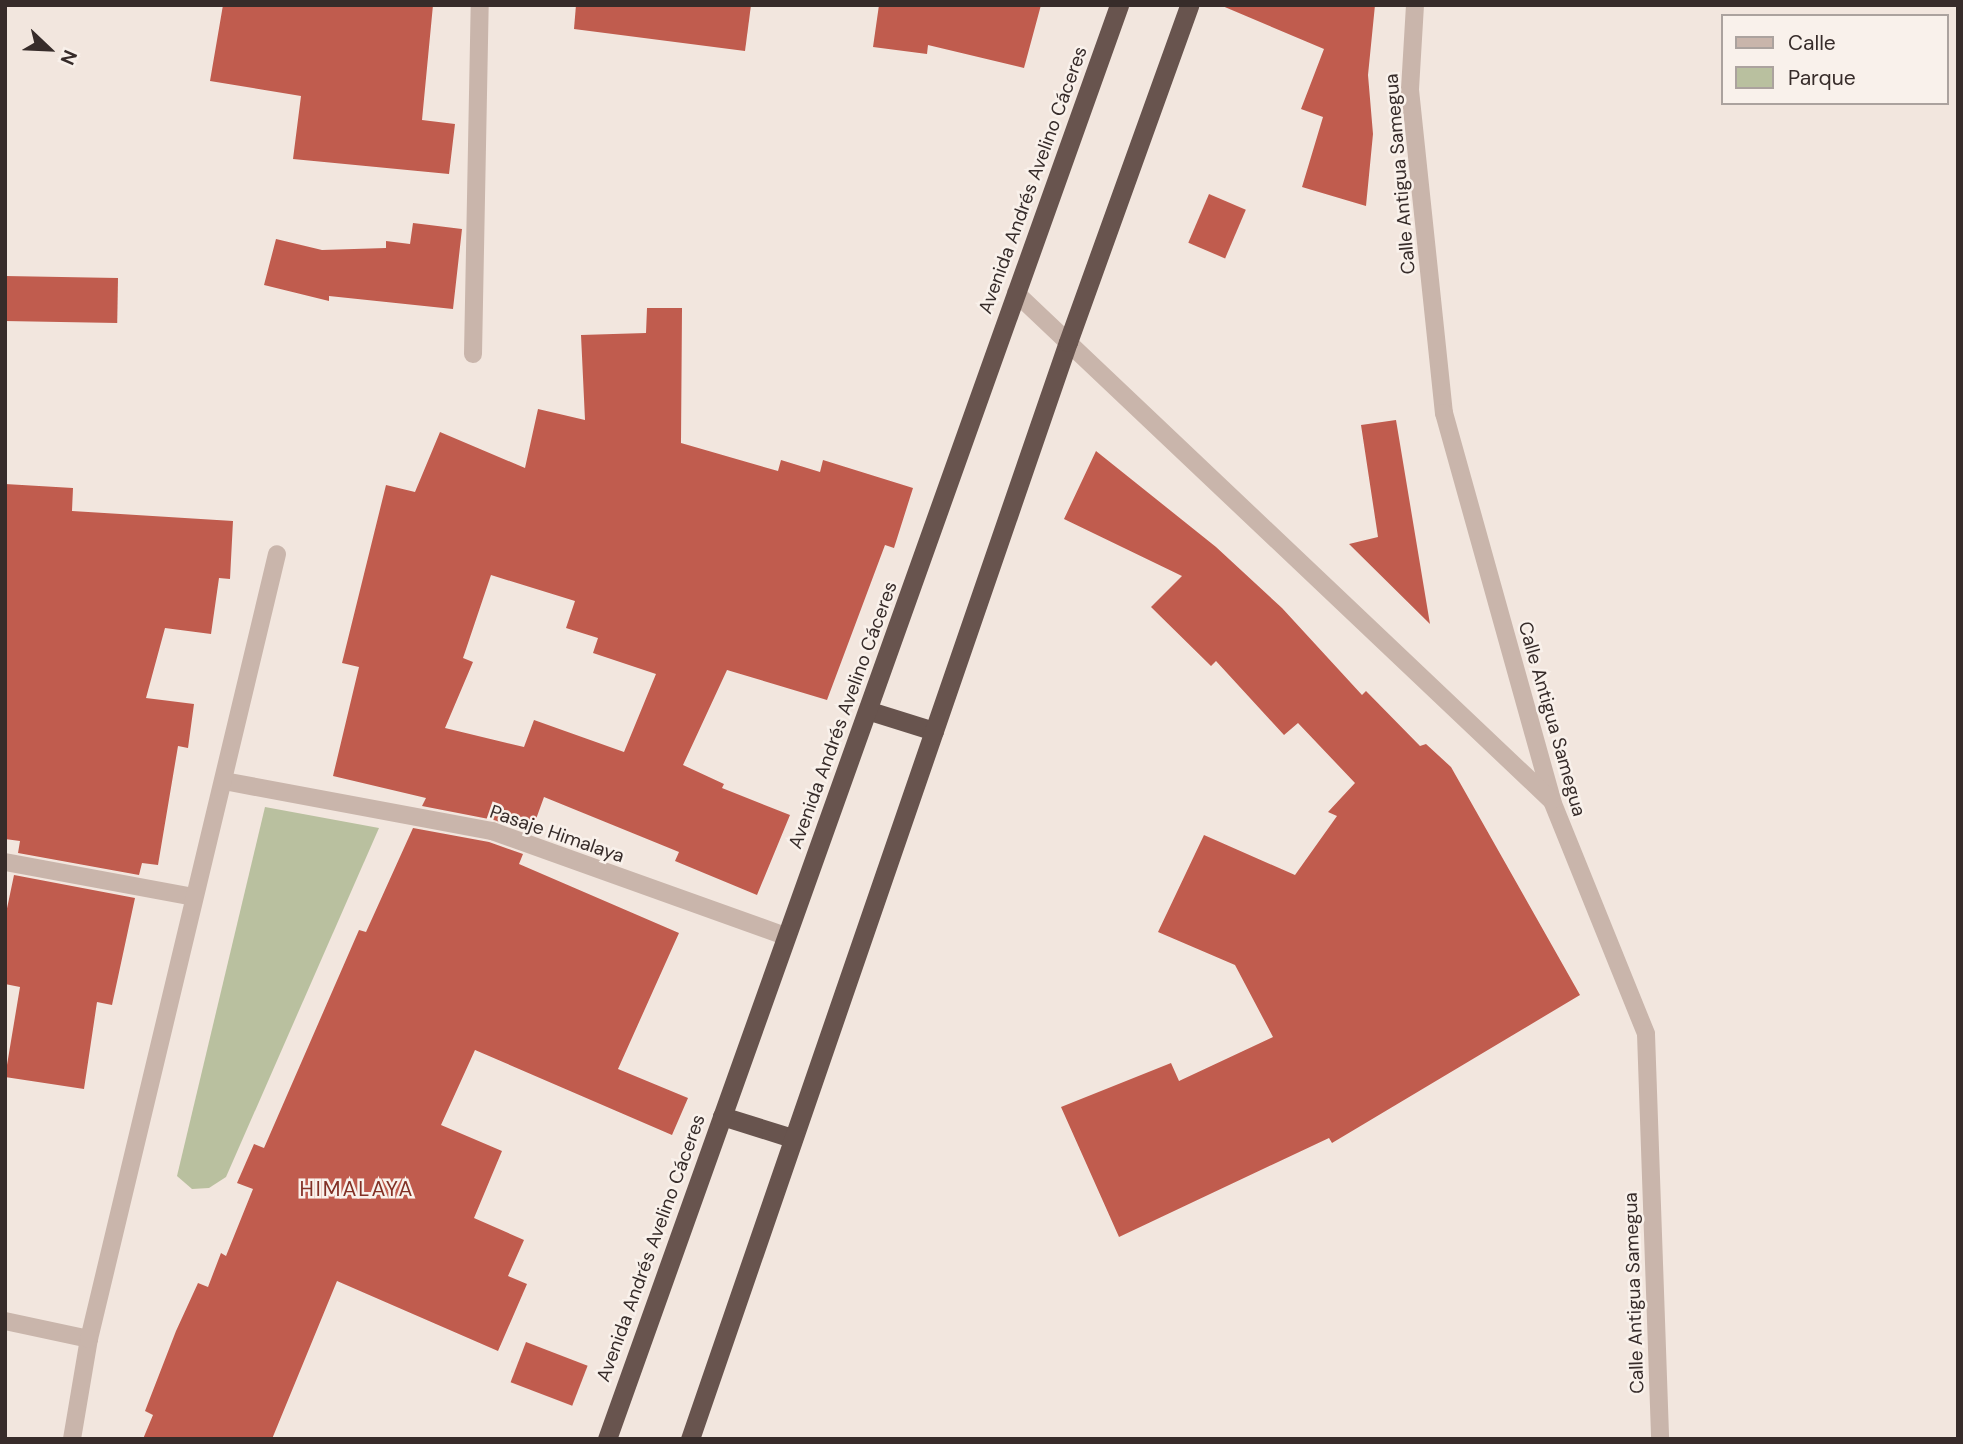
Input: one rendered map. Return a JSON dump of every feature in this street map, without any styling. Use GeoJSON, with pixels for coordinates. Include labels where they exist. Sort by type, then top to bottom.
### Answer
{"type":"FeatureCollection","features":[{"type":"Feature","properties":{"kind":"highway","name":"Avenida Andrés Avelino Cáceres"},"geometry":{"type":"LineString","coordinates":[[607,1439],[786,936],[870,711],[1119,5]]}},
{"type":"Feature","properties":{"kind":"highway"},"geometry":{"type":"LineString","coordinates":[[690,1439],[1068,342],[1189,5]]}},
{"type":"Feature","properties":{"kind":"highway"},"geometry":{"type":"LineString","coordinates":[[870,711],[934,731]]}},
{"type":"Feature","properties":{"kind":"highway"},"geometry":{"type":"LineString","coordinates":[[722,1116],[792,1138]]}},
{"type":"Feature","properties":{"kind":"street"},"geometry":{"type":"LineString","coordinates":[[473,354],[480,5]]}},
{"type":"Feature","properties":{"kind":"street","name":"Calle Antigua Samegua"},"geometry":{"type":"LineString","coordinates":[[1415,5],[1410,90],[1444,413],[1552,801],[1646,1034],[1660,1439]]}},
{"type":"Feature","properties":{"kind":"street"},"geometry":{"type":"LineString","coordinates":[[1016,293],[1552,801]]}},
{"type":"Feature","properties":{"kind":"street"},"geometry":{"type":"LineString","coordinates":[[72,1439],[89,1339],[194,897],[225,781],[277,554]]}},
{"type":"Feature","properties":{"kind":"street","name":"Pasaje Himalaya"},"geometry":{"type":"LineString","coordinates":[[225,781],[492,831],[786,936]]}},
{"type":"Feature","properties":{"kind":"street"},"geometry":{"type":"LineString","coordinates":[[5,862],[194,897]]}},
{"type":"Feature","properties":{"kind":"street"},"geometry":{"type":"LineString","coordinates":[[5,1321],[89,1339]]}},
{"type":"Feature","properties":{"kind":"green space"},"geometry":{"type":"Polygon","coordinates":[[[265,807],[379,828],[226,1177],[209,1188],[192,1189],[177,1176],[265,807]]]}},
{"type":"Feature","properties":{"kind":"building"},"geometry":{"type":"Polygon","coordinates":[[[223,5],[433,5],[422,120],[455,124],[449,174],[293,159],[301,96],[210,81],[223,5]]]}},
{"type":"Feature","properties":{"kind":"building"},"geometry":{"type":"Polygon","coordinates":[[[576,5],[751,5],[745,51],[574,29],[576,5]]]}},
{"type":"Feature","properties":{"kind":"building"},"geometry":{"type":"Polygon","coordinates":[[[879,5],[1041,5],[1024,68],[928,45],[927,54],[873,47],[879,5]]]}},
{"type":"Feature","properties":{"kind":"building"},"geometry":{"type":"Polygon","coordinates":[[[1220,5],[1375,5],[1368,75],[1373,134],[1366,206],[1302,187],[1323,117],[1301,109],[1324,49],[1220,5]]]}},
{"type":"Feature","properties":{"kind":"building"},"geometry":{"type":"Polygon","coordinates":[[[1209,194],[1246,210],[1225,258],[1188,243],[1209,194]]]}},
{"type":"Feature","properties":{"kind":"building"},"geometry":{"type":"Polygon","coordinates":[[[413,223],[462,229],[453,309],[329,296],[329,301],[264,285],[276,239],[322,250],[386,248],[386,241],[410,244],[413,223]]]}},
{"type":"Feature","properties":{"kind":"building"},"geometry":{"type":"Polygon","coordinates":[[[5,276],[118,278],[117,323],[5,321],[5,276]]]}},
{"type":"Feature","properties":{"kind":"building"},"geometry":{"type":"Polygon","coordinates":[[[647,308],[682,308],[681,443],[778,471],[781,460],[820,472],[823,460],[913,488],[894,548],[885,545],[827,700],[727,670],[683,765],[724,784],[722,788],[790,815],[757,895],[675,861],[679,852],[544,797],[531,833],[494,820],[422,806],[426,798],[333,776],[359,667],[342,663],[386,485],[415,492],[440,432],[525,468],[538,409],[585,420],[581,335],[646,333],[647,308]],[[491,575],[463,658],[473,662],[445,728],[524,747],[534,720],[624,752],[656,674],[593,653],[598,638],[566,628],[575,601],[491,575]]]}},
{"type":"Feature","properties":{"kind":"building"},"geometry":{"type":"Polygon","coordinates":[[[1396,420],[1430,624],[1349,544],[1378,537],[1361,425],[1396,420]]]}},
{"type":"Feature","properties":{"kind":"building"},"geometry":{"type":"Polygon","coordinates":[[[1096,451],[1216,547],[1282,608],[1362,695],[1366,691],[1420,746],[1426,744],[1451,767],[1580,995],[1332,1143],[1329,1138],[1119,1237],[1061,1107],[1171,1063],[1179,1081],[1273,1037],[1235,965],[1158,932],[1204,835],[1295,875],[1337,816],[1328,812],[1355,783],[1298,723],[1284,735],[1216,661],[1211,666],[1151,607],[1182,576],[1064,519],[1096,451]]]}},
{"type":"Feature","properties":{"kind":"building"},"geometry":{"type":"Polygon","coordinates":[[[5,484],[73,488],[72,511],[233,521],[230,579],[219,578],[211,634],[165,628],[146,698],[194,704],[188,748],[178,746],[158,865],[142,863],[139,875],[18,853],[20,841],[5,839],[5,484]]]}},
{"type":"Feature","properties":{"kind":"building"},"geometry":{"type":"Polygon","coordinates":[[[413,828],[489,842],[523,854],[519,864],[679,933],[618,1069],[688,1098],[672,1135],[475,1050],[441,1125],[502,1151],[474,1218],[524,1240],[508,1276],[527,1284],[498,1351],[337,1281],[272,1439],[143,1439],[153,1415],[145,1411],[176,1331],[198,1283],[208,1287],[221,1253],[226,1256],[253,1189],[237,1183],[254,1144],[264,1148],[359,930],[366,932],[413,828]]]}},
{"type":"Feature","properties":{"kind":"building"},"geometry":{"type":"Polygon","coordinates":[[[14,875],[135,898],[112,1005],[97,1002],[84,1089],[5,1077],[20,987],[5,984],[5,918],[14,875]]]}},
{"type":"Feature","properties":{"kind":"building"},"geometry":{"type":"Polygon","coordinates":[[[526,1342],[588,1366],[572,1406],[511,1382],[526,1342]]]}},
{"type":"Feature","properties":{"kind":"district","name":"HIMALAYA"},"geometry":{"type":"Point","coordinates":[357,1189]}}]}
